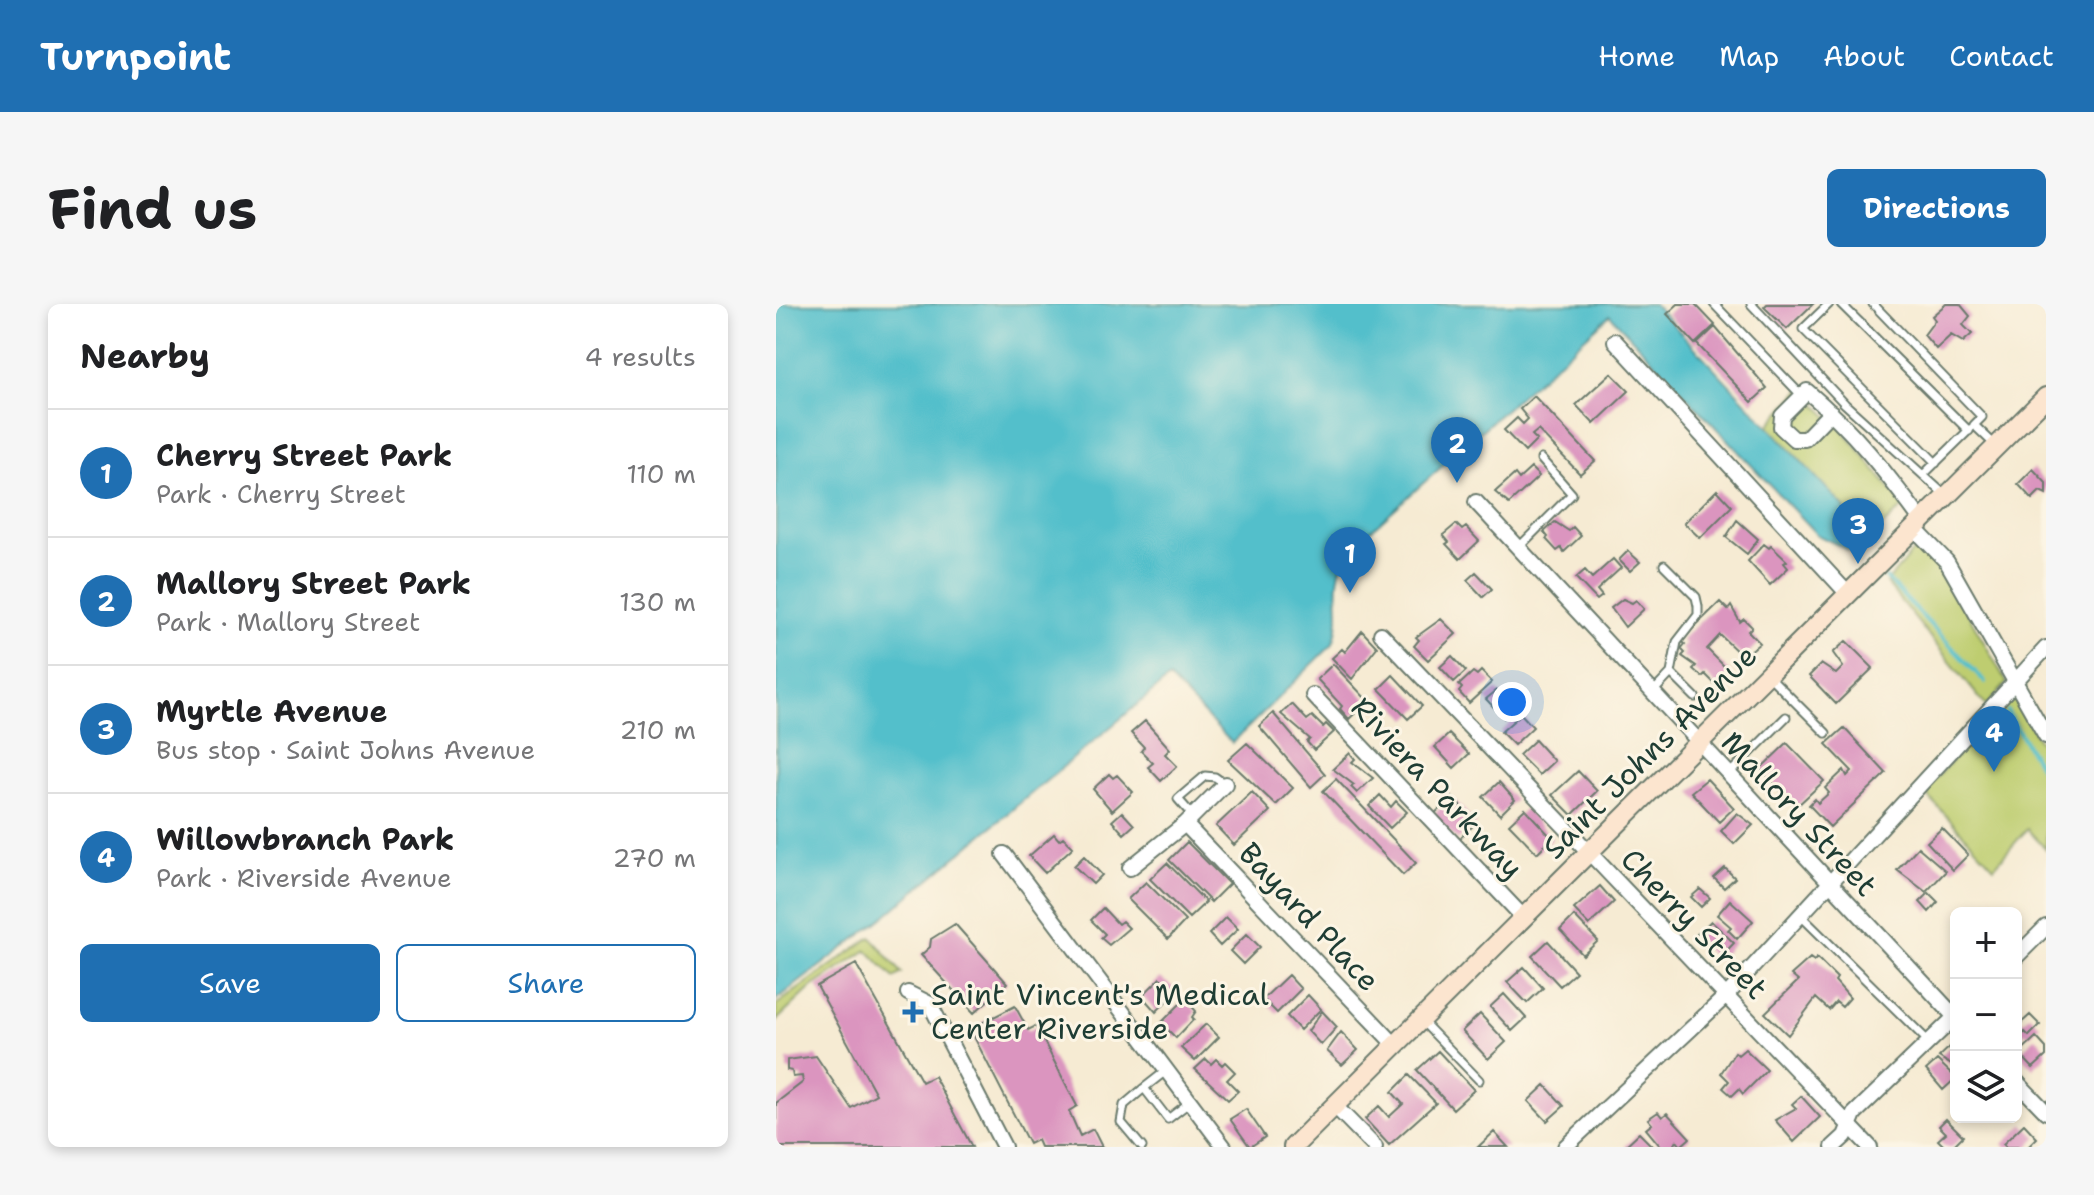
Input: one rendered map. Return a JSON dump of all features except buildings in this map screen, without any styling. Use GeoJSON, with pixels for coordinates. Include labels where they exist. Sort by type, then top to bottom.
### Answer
{"type":"FeatureCollection","features":[{"type":"Feature","properties":{"kind":"main road","name":"Saint Johns Avenue"},"geometry":{"type":"LineString","coordinates":[[1293,1147],[2046,398]]}},
{"type":"Feature","properties":{"kind":"street"},"geometry":{"type":"LineString","coordinates":[[1615,341],[1848,594]]}},
{"type":"Feature","properties":{"kind":"street"},"geometry":{"type":"LineString","coordinates":[[1831,412],[1805,439],[1794,439],[1781,427],[1782,416],[1807,391],[1831,412],[1854,433],[1947,562],[2046,736]]}},
{"type":"Feature","properties":{"kind":"street","name":"Mallory Street"},"geometry":{"type":"LineString","coordinates":[[1476,502],[1698,744],[1950,1011]]}},
{"type":"Feature","properties":{"kind":"street","name":"Cherry Street"},"geometry":{"type":"LineString","coordinates":[[1381,634],[1870,1147]]}},
{"type":"Feature","properties":{"kind":"street"},"geometry":{"type":"LineString","coordinates":[[1565,1147],[1727,995],[2046,648]]}},
{"type":"Feature","properties":{"kind":"street","name":"Riviera Parkway"},"geometry":{"type":"LineString","coordinates":[[1313,695],[1523,917]]}},
{"type":"Feature","properties":{"kind":"street"},"geometry":{"type":"LineString","coordinates":[[1130,868],[1189,820],[1225,784]]}},
{"type":"Feature","properties":{"kind":"street","name":"Bayard Place"},"geometry":{"type":"LineString","coordinates":[[1189,820],[1395,1045]]}},
{"type":"Feature","properties":{"kind":"street"},"geometry":{"type":"LineString","coordinates":[[1004,854],[1224,1147]]}},
{"type":"Feature","properties":{"kind":"street"},"geometry":{"type":"LineString","coordinates":[[2022,951],[2046,927]]}},
{"type":"Feature","properties":{"kind":"street"},"geometry":{"type":"LineString","coordinates":[[908,993],[930,1004],[1004,1147]]}},
{"type":"Feature","properties":{"kind":"street"},"geometry":{"type":"LineString","coordinates":[[1833,1147],[1854,1114],[1950,1023]]}},
{"type":"Feature","properties":{"kind":"street"},"geometry":{"type":"LineString","coordinates":[[2022,1087],[2046,1112]]}},
{"type":"Feature","properties":{"kind":"street"},"geometry":{"type":"LineString","coordinates":[[1335,1106],[1375,1147]]}},
{"type":"Feature","properties":{"kind":"lane"},"geometry":{"type":"LineString","coordinates":[[1714,304],[1802,396]]}},
{"type":"Feature","properties":{"kind":"lane"},"geometry":{"type":"LineString","coordinates":[[1751,304],[1845,404],[1946,496]]}},
{"type":"Feature","properties":{"kind":"lane"},"geometry":{"type":"LineString","coordinates":[[1829,304],[1803,329],[1936,463]]}},
{"type":"Feature","properties":{"kind":"lane"},"geometry":{"type":"LineString","coordinates":[[1841,304],[1972,428],[1996,446]]}},
{"type":"Feature","properties":{"kind":"lane"},"geometry":{"type":"LineString","coordinates":[[1873,304],[1982,417],[1923,475]]}},
{"type":"Feature","properties":{"kind":"lane"},"geometry":{"type":"LineString","coordinates":[[1518,548],[1572,494],[1541,459]]}},
{"type":"Feature","properties":{"kind":"lane"},"geometry":{"type":"LineString","coordinates":[[1652,694],[1671,673],[1677,642],[1698,615],[1696,597],[1664,565]]}},
{"type":"Feature","properties":{"kind":"lane"},"geometry":{"type":"LineString","coordinates":[[1671,673],[1695,697]]}},
{"type":"Feature","properties":{"kind":"lane"},"geometry":{"type":"LineString","coordinates":[[1767,675],[1826,733]]}},
{"type":"Feature","properties":{"kind":"lane"},"geometry":{"type":"LineString","coordinates":[[1728,776],[1786,717]]}},
{"type":"Feature","properties":{"kind":"lane"},"geometry":{"type":"LineString","coordinates":[[1189,820],[1178,799],[1205,776],[1215,777],[1225,784]]}},
{"type":"Feature","properties":{"kind":"lane"},"geometry":{"type":"LineString","coordinates":[[1800,915],[1929,1042]]}},
{"type":"Feature","properties":{"kind":"lane"},"geometry":{"type":"LineString","coordinates":[[1421,1019],[1479,1080]]}},
{"type":"Feature","properties":{"kind":"lane"},"geometry":{"type":"LineString","coordinates":[[1142,1147],[1121,1122],[1124,1105],[1167,1070]]}},
{"type":"Feature","properties":{"kind":"lane"},"geometry":{"type":"LineString","coordinates":[[1144,1088],[1168,1119],[1190,1102]]}},
{"type":"Feature","properties":{"kind":"green space"},"geometry":{"type":"Polygon","coordinates":[[[1800,390],[1842,429],[1904,506],[1861,547],[1844,507],[1768,426],[1800,390]]]}},
{"type":"Feature","properties":{"kind":"green space"},"geometry":{"type":"Polygon","coordinates":[[[1921,542],[1941,566],[2007,683],[1986,706],[1886,583],[1921,542]]]}},
{"type":"Feature","properties":{"kind":"green space"},"geometry":{"type":"Polygon","coordinates":[[[2012,695],[2046,752],[2046,849],[2027,829],[1994,867],[1924,792],[2012,695]]]}},
{"type":"Feature","properties":{"kind":"green space"},"geometry":{"type":"Polygon","coordinates":[[[871,937],[902,973],[894,978],[867,950],[812,987],[776,1021],[776,1005],[871,937]]]}},
{"type":"Feature","properties":{"kind":"water"},"geometry":{"type":"Polygon","coordinates":[[[776,304],[1654,304],[1844,507],[1861,547],[1855,553],[1817,535],[1610,315],[1349,550],[1339,577],[1338,621],[1332,645],[1232,743],[1169,678],[884,917],[776,1000],[776,304]]]}},
{"type":"Feature","properties":{"kind":"waterway"},"geometry":{"type":"LineString","coordinates":[[1886,578],[1985,682]]}},
{"type":"Feature","properties":{"kind":"waterway"},"geometry":{"type":"LineString","coordinates":[[2007,711],[2046,778]]}},
{"type":"Feature","properties":{"kind":"place","name":"Mallory Street Park"},"geometry":{"type":"Point","coordinates":[1457,483]}},
{"type":"Feature","properties":{"kind":"place","name":"Myrtle Avenue"},"geometry":{"type":"Point","coordinates":[1858,564]}},
{"type":"Feature","properties":{"kind":"place","name":"Cherry Street Park"},"geometry":{"type":"Point","coordinates":[1350,593]}},
{"type":"Feature","properties":{"kind":"place","name":"Willowbranch Park"},"geometry":{"type":"Point","coordinates":[1994,772]}},
{"type":"Feature","properties":{"kind":"place","name":"Saint Vincent's Medical Center Riverside"},"geometry":{"type":"Point","coordinates":[913,1012]}}]}
